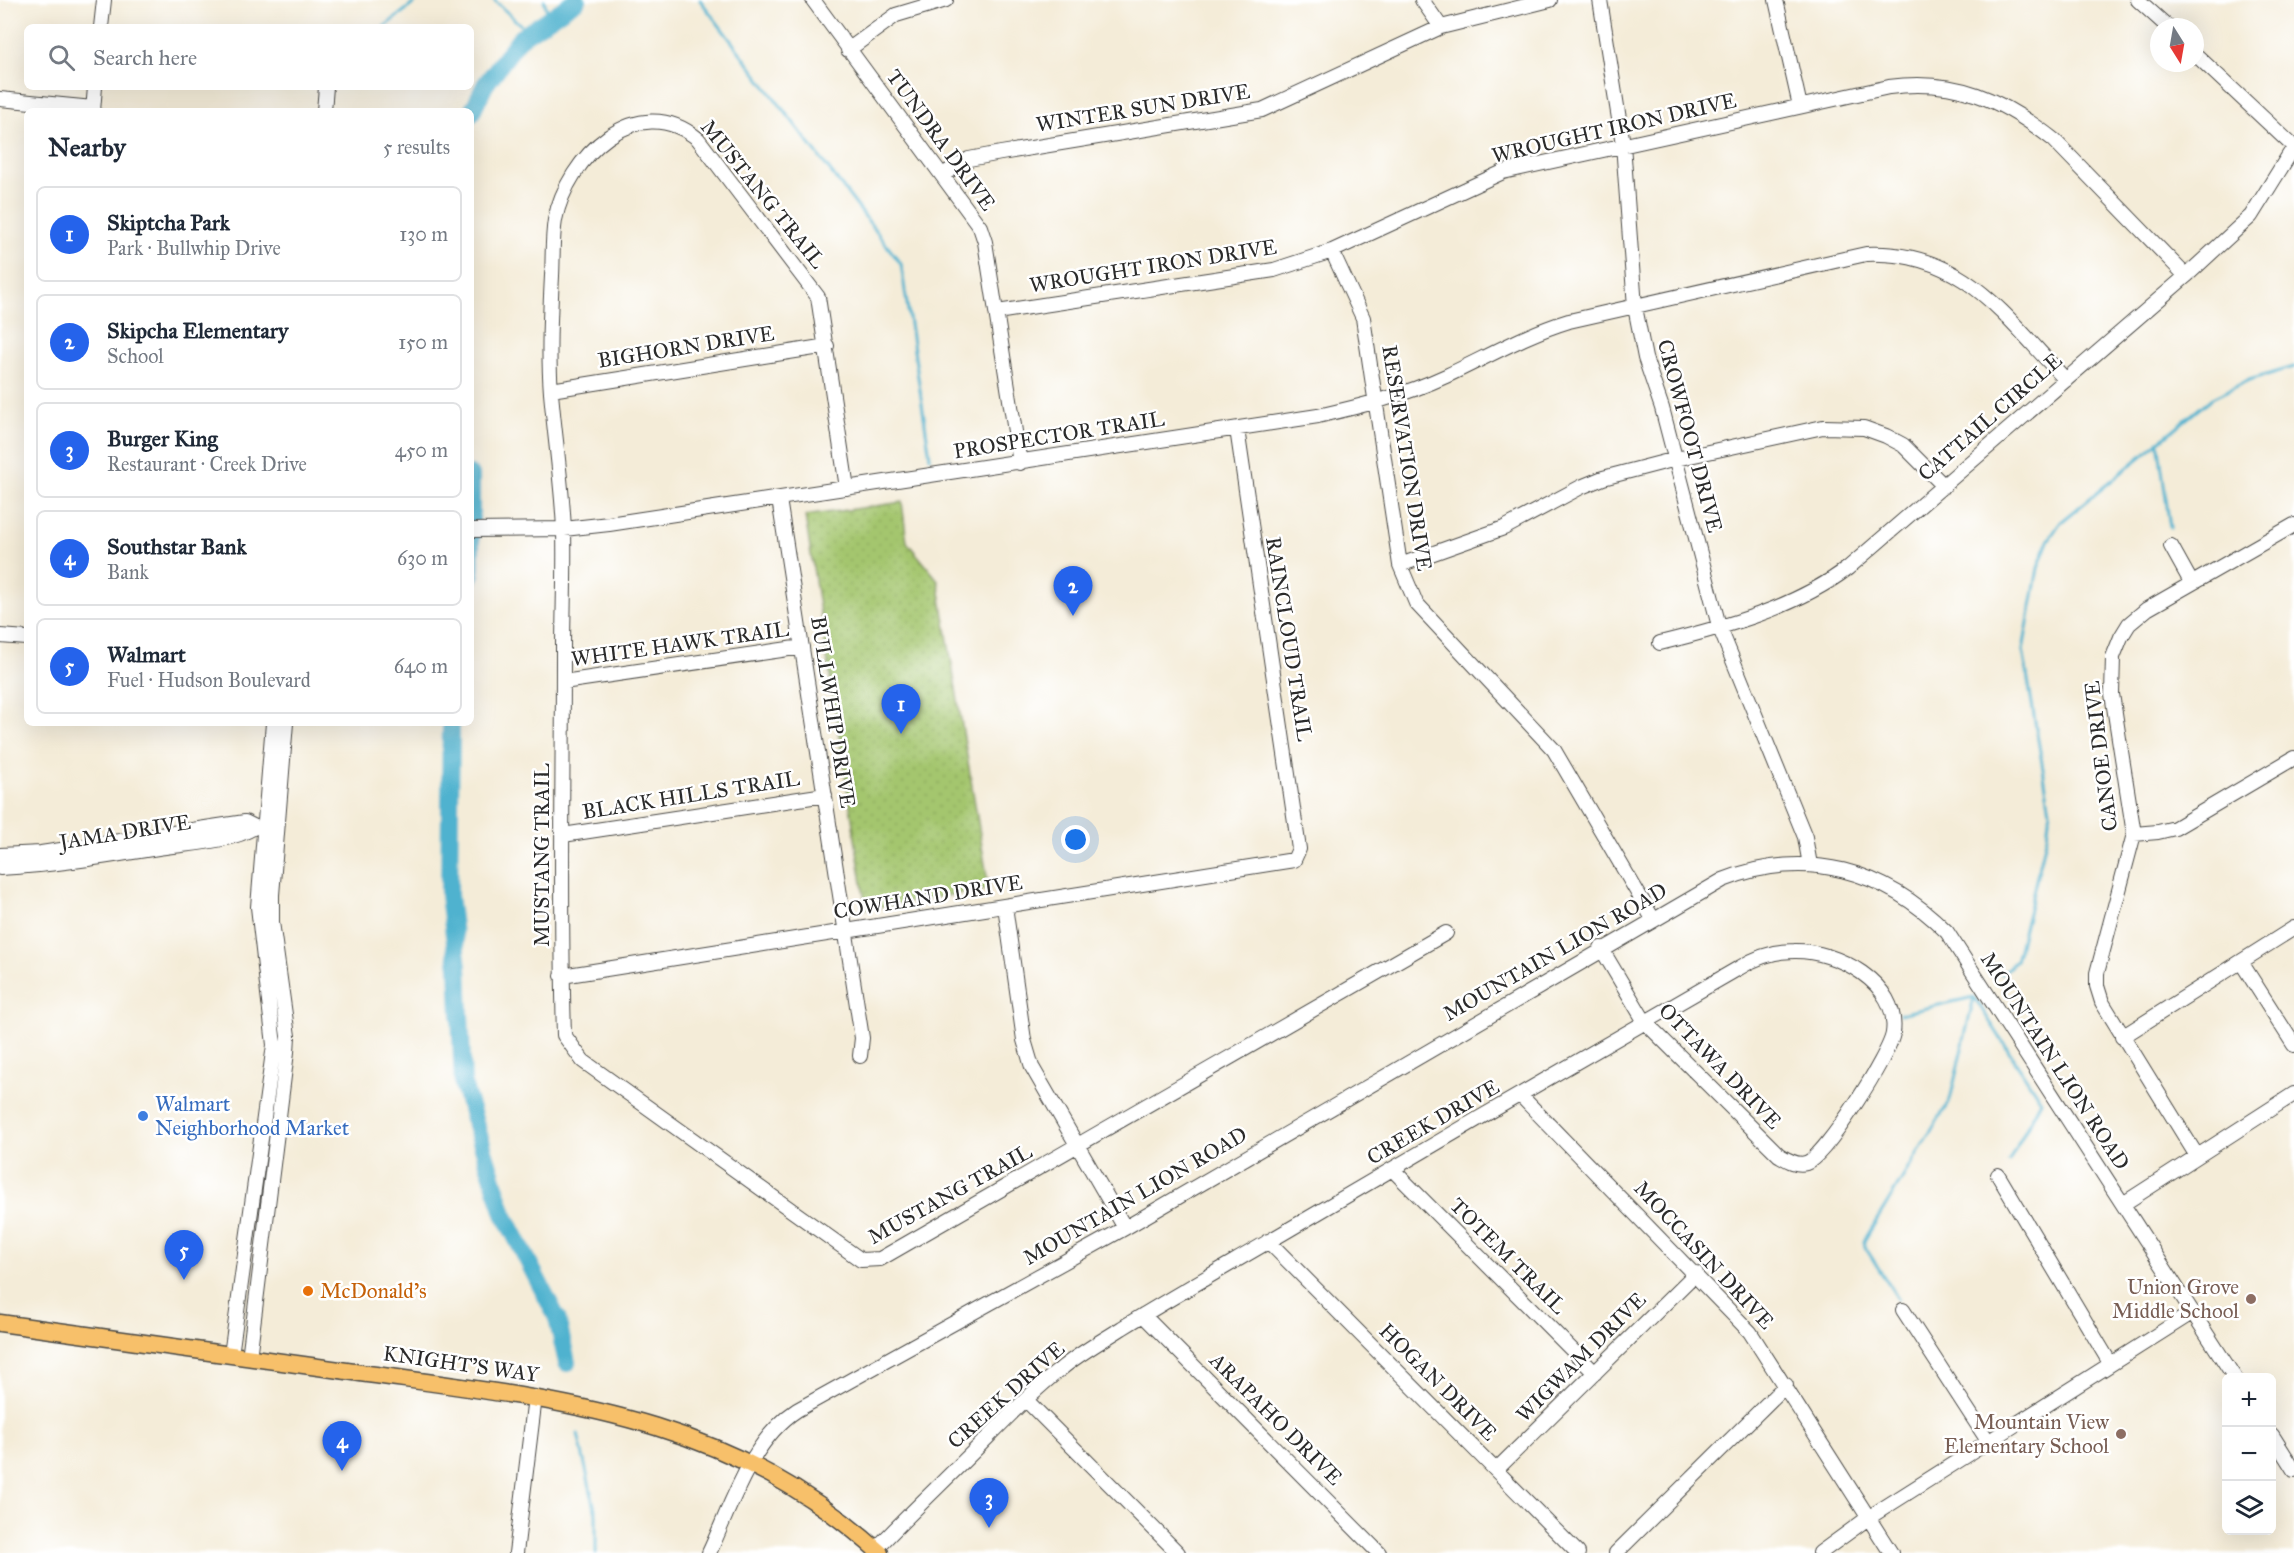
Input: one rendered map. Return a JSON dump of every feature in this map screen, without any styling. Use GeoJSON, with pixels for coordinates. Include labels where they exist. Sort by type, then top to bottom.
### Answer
{"type":"FeatureCollection","features":[{"type":"Feature","properties":{"kind":"main road","name":"KNIGHT'S WAY"},"geometry":{"type":"LineString","coordinates":[[0,1323],[535,1397],[591,1407],[699,1440],[750,1464],[812,1501],[878,1551]]}},
{"type":"Feature","properties":{"kind":"street"},"geometry":{"type":"LineString","coordinates":[[101,24],[104,0]]}},
{"type":"Feature","properties":{"kind":"street","name":"TUNDRA DRIVE"},"geometry":{"type":"LineString","coordinates":[[813,0],[980,228],[986,242],[1020,462]]}},
{"type":"Feature","properties":{"kind":"street"},"geometry":{"type":"LineString","coordinates":[[848,50],[896,15],[946,0]]}},
{"type":"Feature","properties":{"kind":"street"},"geometry":{"type":"LineString","coordinates":[[1422,0],[1442,27]]}},
{"type":"Feature","properties":{"kind":"street","name":"WINTER SUN DRIVE"},"geometry":{"type":"LineString","coordinates":[[942,175],[969,159],[1262,110],[1442,27],[1550,0]]}},
{"type":"Feature","properties":{"kind":"street","name":"CROWFOOT DRIVE"},"geometry":{"type":"LineString","coordinates":[[1600,0],[1623,144],[1635,307],[1645,358],[1676,459],[1719,626],[1805,837],[1810,865]]}},
{"type":"Feature","properties":{"kind":"street"},"geometry":{"type":"LineString","coordinates":[[1776,0],[1800,106]]}},
{"type":"Feature","properties":{"kind":"street"},"geometry":{"type":"LineString","coordinates":[[2138,0],[2158,18]]}},
{"type":"Feature","properties":{"kind":"street"},"geometry":{"type":"LineString","coordinates":[[2204,62],[2294,147]]}},
{"type":"Feature","properties":{"kind":"street","name":"WROUGHT IRON DRIVE"},"geometry":{"type":"LineString","coordinates":[[997,312],[1274,270],[1332,251],[1503,172],[1800,106],[1909,84],[1933,83],[1977,94],[2030,121],[2054,140],[2186,276]]}},
{"type":"Feature","properties":{"kind":"street"},"geometry":{"type":"LineString","coordinates":[[93,108],[95,90]]}},
{"type":"Feature","properties":{"kind":"street"},"geometry":{"type":"LineString","coordinates":[[324,108],[326,90]]}},
{"type":"Feature","properties":{"kind":"street"},"geometry":{"type":"LineString","coordinates":[[0,99],[76,108]]}},
{"type":"Feature","properties":{"kind":"street","name":"MUSTANG TRAIL"},"geometry":{"type":"LineString","coordinates":[[847,488],[818,297],[698,140],[683,127],[663,121],[645,122],[620,130],[597,145],[578,167],[562,195],[555,221],[549,340],[551,390],[564,529],[562,976],[564,1035],[583,1061],[861,1260],[870,1262],[880,1259],[1079,1146],[1446,933]]}},
{"type":"Feature","properties":{"kind":"street","name":"CATTAIL CIRCLE"},"geometry":{"type":"LineString","coordinates":[[1660,643],[1798,600],[1825,585],[1944,486],[2186,276],[2251,216],[2294,147]]}},
{"type":"Feature","properties":{"kind":"street","name":"RESERVATION DRIVE"},"geometry":{"type":"LineString","coordinates":[[1332,251],[1363,318],[1400,565],[1416,603],[1554,750],[1653,919]]}},
{"type":"Feature","properties":{"kind":"street","name":"PROSPECTOR TRAIL"},"geometry":{"type":"LineString","coordinates":[[474,530],[564,529],[1318,416],[1376,402],[1446,376],[1543,329],[1866,255],[1904,255],[1928,261],[1952,271],[1978,288],[2066,380]]}},
{"type":"Feature","properties":{"kind":"street","name":"BIGHORN DRIVE"},"geometry":{"type":"LineString","coordinates":[[551,390],[827,346]]}},
{"type":"Feature","properties":{"kind":"street"},"geometry":{"type":"LineString","coordinates":[[1400,565],[1504,528],[1581,487],[1604,478],[1676,459],[1823,427],[1864,428],[1904,445],[1944,486]]}},
{"type":"Feature","properties":{"kind":"street","name":"RAINCLOUD TRAIL"},"geometry":{"type":"LineString","coordinates":[[1237,429],[1299,849],[1298,856]]}},
{"type":"Feature","properties":{"kind":"street","name":"BULLWHIP DRIVE"},"geometry":{"type":"LineString","coordinates":[[779,498],[862,1038],[860,1056]]}},
{"type":"Feature","properties":{"kind":"street","name":"CANOE DRIVE"},"geometry":{"type":"LineString","coordinates":[[2197,1156],[2102,1002],[2097,986],[2097,973],[2134,834],[2112,694],[2113,657],[2129,624],[2147,609],[2294,525]]}},
{"type":"Feature","properties":{"kind":"street"},"geometry":{"type":"LineString","coordinates":[[2171,546],[2191,582]]}},
{"type":"Feature","properties":{"kind":"street"},"geometry":{"type":"LineString","coordinates":[[0,636],[24,638]]}},
{"type":"Feature","properties":{"kind":"street","name":"WHITE HAWK TRAIL"},"geometry":{"type":"LineString","coordinates":[[563,682],[802,647]]}},
{"type":"Feature","properties":{"kind":"street"},"geometry":{"type":"LineString","coordinates":[[231,1355],[244,1262],[262,1189],[276,1087],[288,1036],[272,922],[265,828],[273,726]]}},
{"type":"Feature","properties":{"kind":"street"},"geometry":{"type":"LineString","coordinates":[[265,828],[285,726]]}},
{"type":"Feature","properties":{"kind":"street"},"geometry":{"type":"LineString","coordinates":[[2134,834],[2175,828],[2294,758]]}},
{"type":"Feature","properties":{"kind":"street","name":"BLACK HILLS TRAIL"},"geometry":{"type":"LineString","coordinates":[[563,835],[825,795]]}},
{"type":"Feature","properties":{"kind":"street","name":"JAMA DRIVE"},"geometry":{"type":"LineString","coordinates":[[0,855],[41,853],[245,822],[265,828]]}},
{"type":"Feature","properties":{"kind":"street","name":"JAMA DRIVE"},"geometry":{"type":"LineString","coordinates":[[0,868],[45,865],[186,844],[265,828]]}},
{"type":"Feature","properties":{"kind":"street","name":"COWHAND DRIVE"},"geometry":{"type":"LineString","coordinates":[[562,976],[1294,860],[1298,856]]}},
{"type":"Feature","properties":{"kind":"street","name":"MOUNTAIN LION ROAD"},"geometry":{"type":"LineString","coordinates":[[709,1553],[750,1464],[765,1440],[781,1421],[797,1410],[1125,1228],[1653,919],[1739,873],[1784,865],[1810,865],[1852,872],[1882,884],[1921,908],[1947,932],[2232,1373]]}},
{"type":"Feature","properties":{"kind":"street"},"geometry":{"type":"LineString","coordinates":[[1005,906],[1027,1053],[1032,1067],[1125,1228]]}},
{"type":"Feature","properties":{"kind":"street"},"geometry":{"type":"LineString","coordinates":[[2122,1036],[2294,928]]}},
{"type":"Feature","properties":{"kind":"street","name":"OTTAWA DRIVE"},"geometry":{"type":"LineString","coordinates":[[1601,948],[1645,1022],[1779,1155],[1792,1162],[1805,1164]]}},
{"type":"Feature","properties":{"kind":"street","name":"CREEK DRIVE"},"geometry":{"type":"LineString","coordinates":[[878,1551],[1026,1400],[1064,1365],[1268,1241],[1750,962],[1792,951],[1814,952],[1834,958],[1858,970],[1875,984],[1893,1014],[1894,1032],[1889,1048],[1850,1112],[1819,1154],[1805,1164]]}},
{"type":"Feature","properties":{"kind":"street"},"geometry":{"type":"LineString","coordinates":[[2241,962],[2294,1045]]}},
{"type":"Feature","properties":{"kind":"street"},"geometry":{"type":"LineString","coordinates":[[2123,1204],[2294,1094]]}},
{"type":"Feature","properties":{"kind":"street","name":"MOCCASIN DRIVE"},"geometry":{"type":"LineString","coordinates":[[1521,1096],[1696,1273],[1750,1332],[1786,1384],[1891,1553]]}},
{"type":"Feature","properties":{"kind":"street","name":"TOTEM TRAIL"},"geometry":{"type":"LineString","coordinates":[[1392,1169],[1595,1373]]}},
{"type":"Feature","properties":{"kind":"street"},"geometry":{"type":"LineString","coordinates":[[1998,1175],[2110,1363]]}},
{"type":"Feature","properties":{"kind":"street"},"geometry":{"type":"LineString","coordinates":[[249,1358],[260,1264],[262,1189]]}},
{"type":"Feature","properties":{"kind":"street","name":"HOGAN DRIVE"},"geometry":{"type":"LineString","coordinates":[[1268,1241],[1578,1553]]}},
{"type":"Feature","properties":{"kind":"street"},"geometry":{"type":"LineString","coordinates":[[244,1262],[260,1264]]}},
{"type":"Feature","properties":{"kind":"street","name":"WIGWAM DRIVE"},"geometry":{"type":"LineString","coordinates":[[1496,1470],[1696,1273]]}},
{"type":"Feature","properties":{"kind":"street"},"geometry":{"type":"LineString","coordinates":[[1903,1310],[1988,1441]]}},
{"type":"Feature","properties":{"kind":"street"},"geometry":{"type":"LineString","coordinates":[[1821,1553],[1868,1518],[2193,1312]]}},
{"type":"Feature","properties":{"kind":"street","name":"ARAPAHO DRIVE"},"geometry":{"type":"LineString","coordinates":[[1143,1315],[1379,1553]]}},
{"type":"Feature","properties":{"kind":"street"},"geometry":{"type":"LineString","coordinates":[[1616,1553],[1786,1384]]}},
{"type":"Feature","properties":{"kind":"street"},"geometry":{"type":"LineString","coordinates":[[516,1553],[535,1397]]}},
{"type":"Feature","properties":{"kind":"street"},"geometry":{"type":"LineString","coordinates":[[1026,1400],[1178,1553]]}},
{"type":"Feature","properties":{"kind":"street"},"geometry":{"type":"LineString","coordinates":[[2276,1443],[2294,1470]]}},
{"type":"Feature","properties":{"kind":"green space"},"geometry":{"type":"Polygon","coordinates":[[[902,502],[907,542],[938,580],[989,889],[866,909],[805,516],[902,502]]]}},
{"type":"Feature","properties":{"kind":"waterway"},"geometry":{"type":"LineString","coordinates":[[388,24],[418,0]]}},
{"type":"Feature","properties":{"kind":"waterway"},"geometry":{"type":"LineString","coordinates":[[494,0],[528,32]]}},
{"type":"Feature","properties":{"kind":"waterway"},"geometry":{"type":"LineString","coordinates":[[544,0],[549,18]]}},
{"type":"Feature","properties":{"kind":"waterway"},"geometry":{"type":"LineString","coordinates":[[474,108],[485,85],[520,38],[577,0]]}},
{"type":"Feature","properties":{"kind":"waterway"},"geometry":{"type":"LineString","coordinates":[[700,0],[901,264],[930,457]]}},
{"type":"Feature","properties":{"kind":"waterway"},"geometry":{"type":"LineString","coordinates":[[2001,974],[2016,961],[2047,836],[2050,811],[2023,650],[2038,568],[2048,541],[2060,523],[2212,398],[2249,380],[2294,367]]}},
{"type":"Feature","properties":{"kind":"waterway"},"geometry":{"type":"LineString","coordinates":[[2158,441],[2170,528]]}},
{"type":"Feature","properties":{"kind":"waterway"},"geometry":{"type":"LineString","coordinates":[[451,726],[449,895],[458,967],[463,1084],[504,1214],[557,1318],[567,1363]]}},
{"type":"Feature","properties":{"kind":"waterway"},"geometry":{"type":"LineString","coordinates":[[1974,997],[2041,1101],[2009,1161]]}},
{"type":"Feature","properties":{"kind":"waterway"},"geometry":{"type":"LineString","coordinates":[[1900,1014],[1974,997]]}},
{"type":"Feature","properties":{"kind":"waterway"},"geometry":{"type":"LineString","coordinates":[[1898,1299],[1865,1247],[1864,1241],[1950,1100],[1974,997]]}},
{"type":"Feature","properties":{"kind":"waterway"},"geometry":{"type":"LineString","coordinates":[[578,1434],[596,1514],[596,1553]]}},
{"type":"Feature","properties":{"kind":"place","name":"Skipcha Elementary"},"geometry":{"type":"Point","coordinates":[1073,616]}},
{"type":"Feature","properties":{"kind":"place","name":"Skiptcha Park"},"geometry":{"type":"Point","coordinates":[901,734]}},
{"type":"Feature","properties":{"kind":"place","name":"Walmart Neighborhood Market"},"geometry":{"type":"Point","coordinates":[143,1116]}},
{"type":"Feature","properties":{"kind":"place","name":"Walmart"},"geometry":{"type":"Point","coordinates":[184,1280]}},
{"type":"Feature","properties":{"kind":"place","name":"McDonald's"},"geometry":{"type":"Point","coordinates":[308,1291]}},
{"type":"Feature","properties":{"kind":"place","name":"Union Grove Middle School"},"geometry":{"type":"Point","coordinates":[2251,1299]}},
{"type":"Feature","properties":{"kind":"place","name":"Mountain View Elementary School"},"geometry":{"type":"Point","coordinates":[2121,1434]}},
{"type":"Feature","properties":{"kind":"place","name":"Southstar Bank"},"geometry":{"type":"Point","coordinates":[342,1471]}},
{"type":"Feature","properties":{"kind":"place","name":"Burger King"},"geometry":{"type":"Point","coordinates":[989,1528]}}]}
